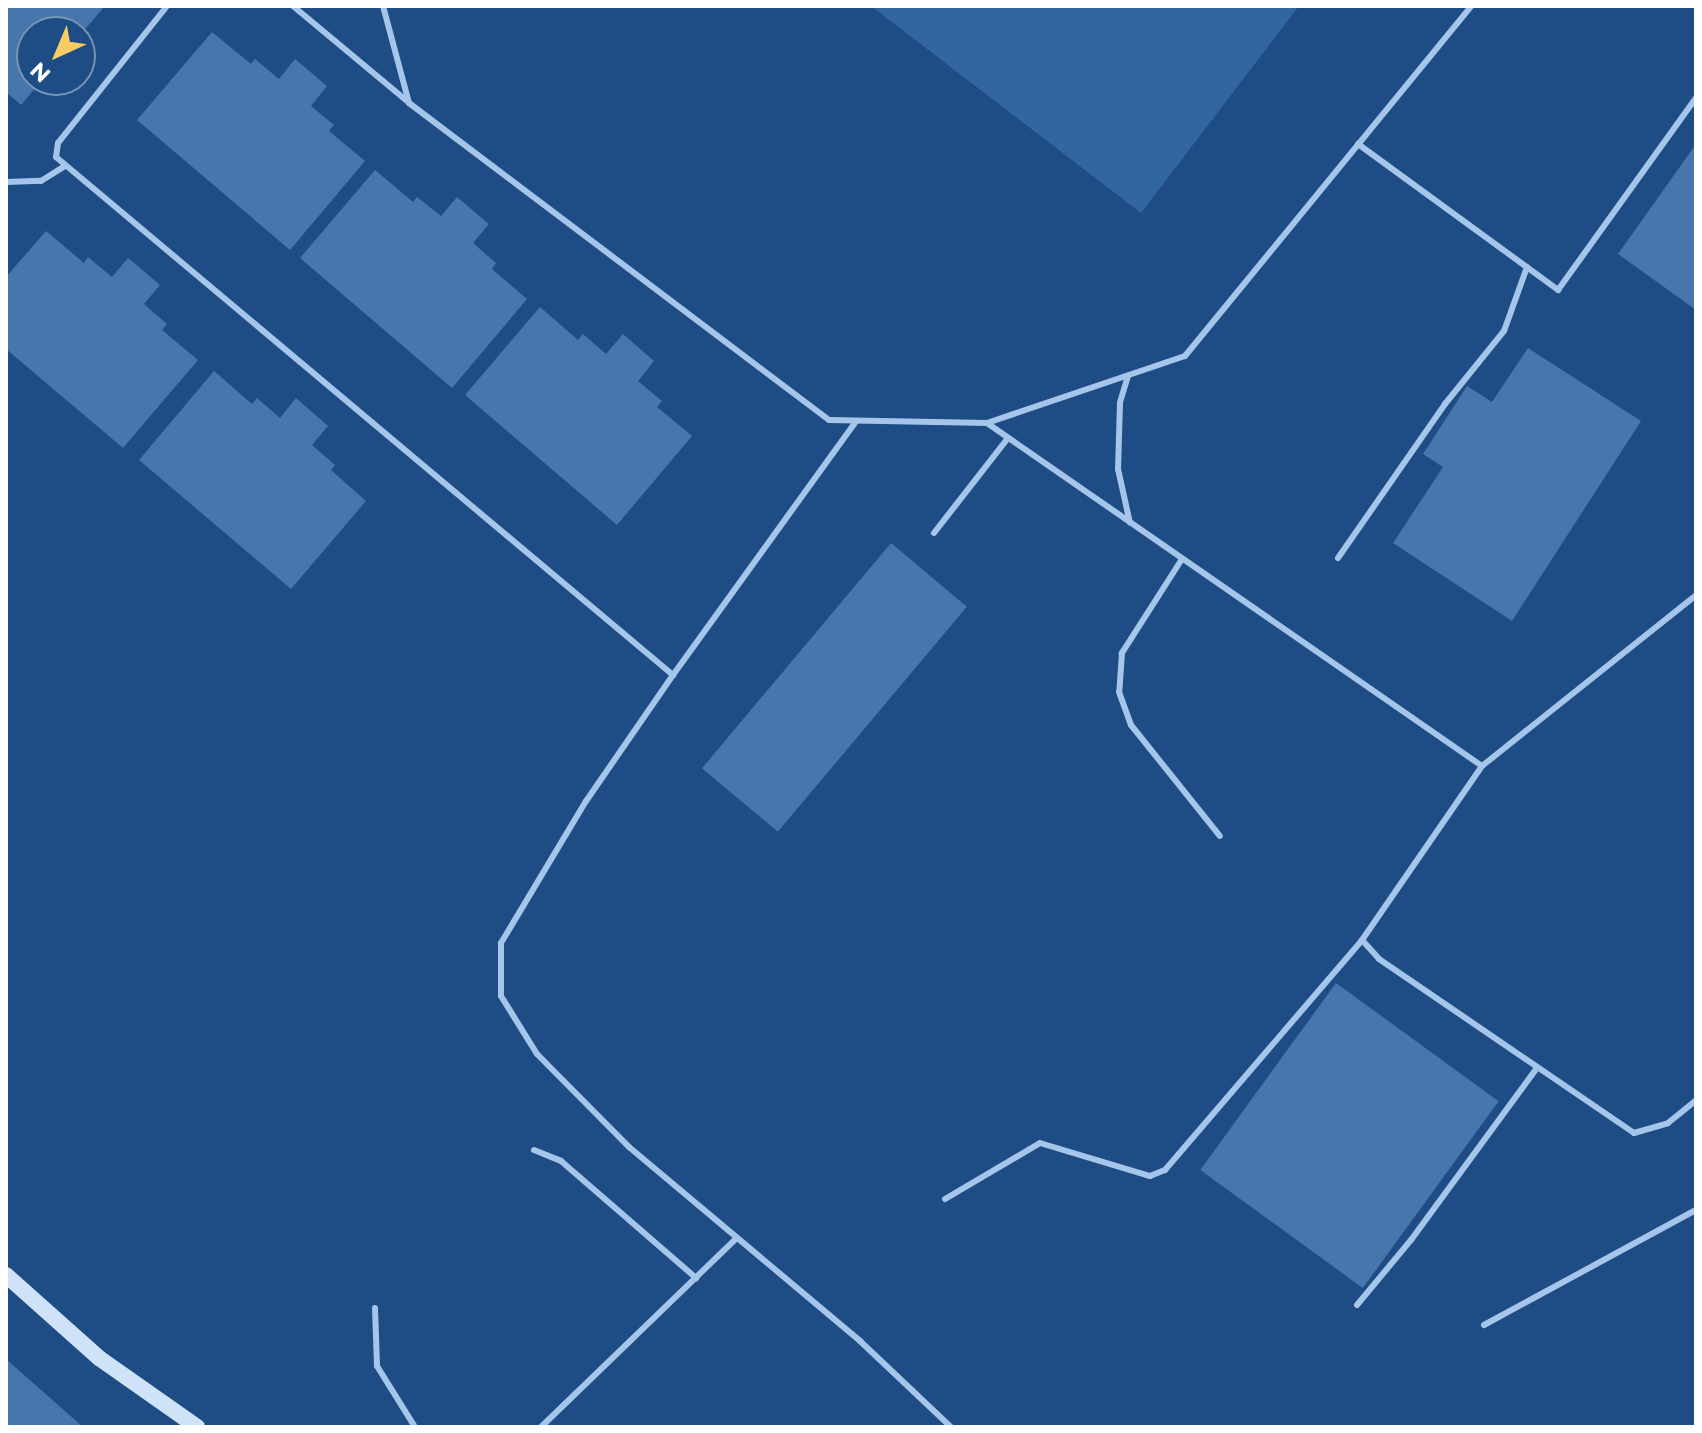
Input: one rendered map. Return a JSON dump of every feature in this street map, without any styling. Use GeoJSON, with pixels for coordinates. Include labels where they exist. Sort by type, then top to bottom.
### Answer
{"type":"FeatureCollection","features":[{"type":"Feature","properties":{"kind":"main road"},"geometry":{"type":"LineString","coordinates":[[6,1275],[99,1358],[197,1427]]}},
{"type":"Feature","properties":{"kind":"lane"},"geometry":{"type":"LineString","coordinates":[[167,6],[58,143],[56,157],[673,675]]}},
{"type":"Feature","properties":{"kind":"lane"},"geometry":{"type":"LineString","coordinates":[[293,6],[409,103],[829,420],[987,423],[1185,356],[1471,6]]}},
{"type":"Feature","properties":{"kind":"lane"},"geometry":{"type":"LineString","coordinates":[[383,6],[409,103]]}},
{"type":"Feature","properties":{"kind":"lane"},"geometry":{"type":"LineString","coordinates":[[1358,144],[1558,290],[1696,98]]}},
{"type":"Feature","properties":{"kind":"lane"},"geometry":{"type":"LineString","coordinates":[[6,182],[41,181],[65,166]]}},
{"type":"Feature","properties":{"kind":"lane"},"geometry":{"type":"LineString","coordinates":[[1338,558],[1445,404],[1504,331],[1527,267]]}},
{"type":"Feature","properties":{"kind":"lane"},"geometry":{"type":"LineString","coordinates":[[1128,376],[1120,403],[1118,469],[1130,523]]}},
{"type":"Feature","properties":{"kind":"lane"},"geometry":{"type":"LineString","coordinates":[[856,421],[586,801],[501,943],[501,996],[537,1054],[629,1147],[860,1341],[951,1427]]}},
{"type":"Feature","properties":{"kind":"lane"},"geometry":{"type":"LineString","coordinates":[[987,423],[1482,766]]}},
{"type":"Feature","properties":{"kind":"lane"},"geometry":{"type":"LineString","coordinates":[[934,533],[1008,438]]}},
{"type":"Feature","properties":{"kind":"lane"},"geometry":{"type":"LineString","coordinates":[[1182,559],[1122,653],[1119,692],[1131,725],[1220,836]]}},
{"type":"Feature","properties":{"kind":"lane"},"geometry":{"type":"LineString","coordinates":[[945,1199],[1040,1143],[1150,1176],[1165,1170],[1362,940],[1482,766],[1696,595]]}},
{"type":"Feature","properties":{"kind":"lane"},"geometry":{"type":"LineString","coordinates":[[1362,940],[1379,959],[1634,1133],[1668,1123],[1696,1100]]}},
{"type":"Feature","properties":{"kind":"lane"},"geometry":{"type":"LineString","coordinates":[[1357,1305],[1411,1240],[1537,1068]]}},
{"type":"Feature","properties":{"kind":"lane"},"geometry":{"type":"LineString","coordinates":[[534,1150],[561,1161],[696,1278]]}},
{"type":"Feature","properties":{"kind":"lane"},"geometry":{"type":"LineString","coordinates":[[1484,1325],[1696,1210]]}},
{"type":"Feature","properties":{"kind":"lane"},"geometry":{"type":"LineString","coordinates":[[541,1427],[736,1239]]}},
{"type":"Feature","properties":{"kind":"lane"},"geometry":{"type":"LineString","coordinates":[[375,1308],[377,1366],[415,1427]]}},
{"type":"Feature","properties":{"kind":"shaded area"},"geometry":{"type":"Polygon","coordinates":[[[871,6],[1299,6],[1141,213],[871,6]]]}},
{"type":"Feature","properties":{"kind":"building"},"geometry":{"type":"Polygon","coordinates":[[[6,6],[105,6],[96,16],[16,16],[16,96],[29,96],[21,105],[6,92],[6,6]]]}},
{"type":"Feature","properties":{"kind":"building"},"geometry":{"type":"Polygon","coordinates":[[[212,32],[251,64],[255,59],[279,79],[295,59],[327,86],[311,106],[334,125],[329,131],[365,161],[290,250],[137,120],[212,32]]]}},
{"type":"Feature","properties":{"kind":"building"},"geometry":{"type":"Polygon","coordinates":[[[1696,144],[1696,310],[1618,254],[1696,144]]]}},
{"type":"Feature","properties":{"kind":"building"},"geometry":{"type":"Polygon","coordinates":[[[375,170],[413,202],[417,197],[441,216],[457,197],[489,224],[473,243],[496,263],[492,269],[527,299],[452,388],[300,258],[375,170]]]}},
{"type":"Feature","properties":{"kind":"building"},"geometry":{"type":"Polygon","coordinates":[[[46,231],[84,263],[88,257],[112,277],[128,258],[160,285],[144,304],[167,324],[162,330],[198,360],[123,448],[6,349],[6,277],[46,231]]]}},
{"type":"Feature","properties":{"kind":"building"},"geometry":{"type":"Polygon","coordinates":[[[540,307],[578,340],[583,334],[606,354],[623,334],[654,361],[638,381],[662,401],[657,407],[692,436],[617,525],[465,395],[540,307]]]}},
{"type":"Feature","properties":{"kind":"building"},"geometry":{"type":"Polygon","coordinates":[[[1528,348],[1641,421],[1512,621],[1393,543],[1443,467],[1423,454],[1467,386],[1492,402],[1528,348]]]}},
{"type":"Feature","properties":{"kind":"building"},"geometry":{"type":"Polygon","coordinates":[[[214,371],[252,404],[257,398],[280,418],[296,398],[328,426],[312,445],[335,465],[331,470],[366,501],[291,589],[139,460],[214,371]]]}},
{"type":"Feature","properties":{"kind":"building"},"geometry":{"type":"Polygon","coordinates":[[[891,543],[967,607],[778,832],[702,768],[891,543]]]}},
{"type":"Feature","properties":{"kind":"building"},"geometry":{"type":"Polygon","coordinates":[[[1336,983],[1499,1101],[1363,1288],[1200,1170],[1336,983]]]}},
{"type":"Feature","properties":{"kind":"building"},"geometry":{"type":"Polygon","coordinates":[[[6,1359],[83,1427],[6,1427],[6,1359]]]}}]}
